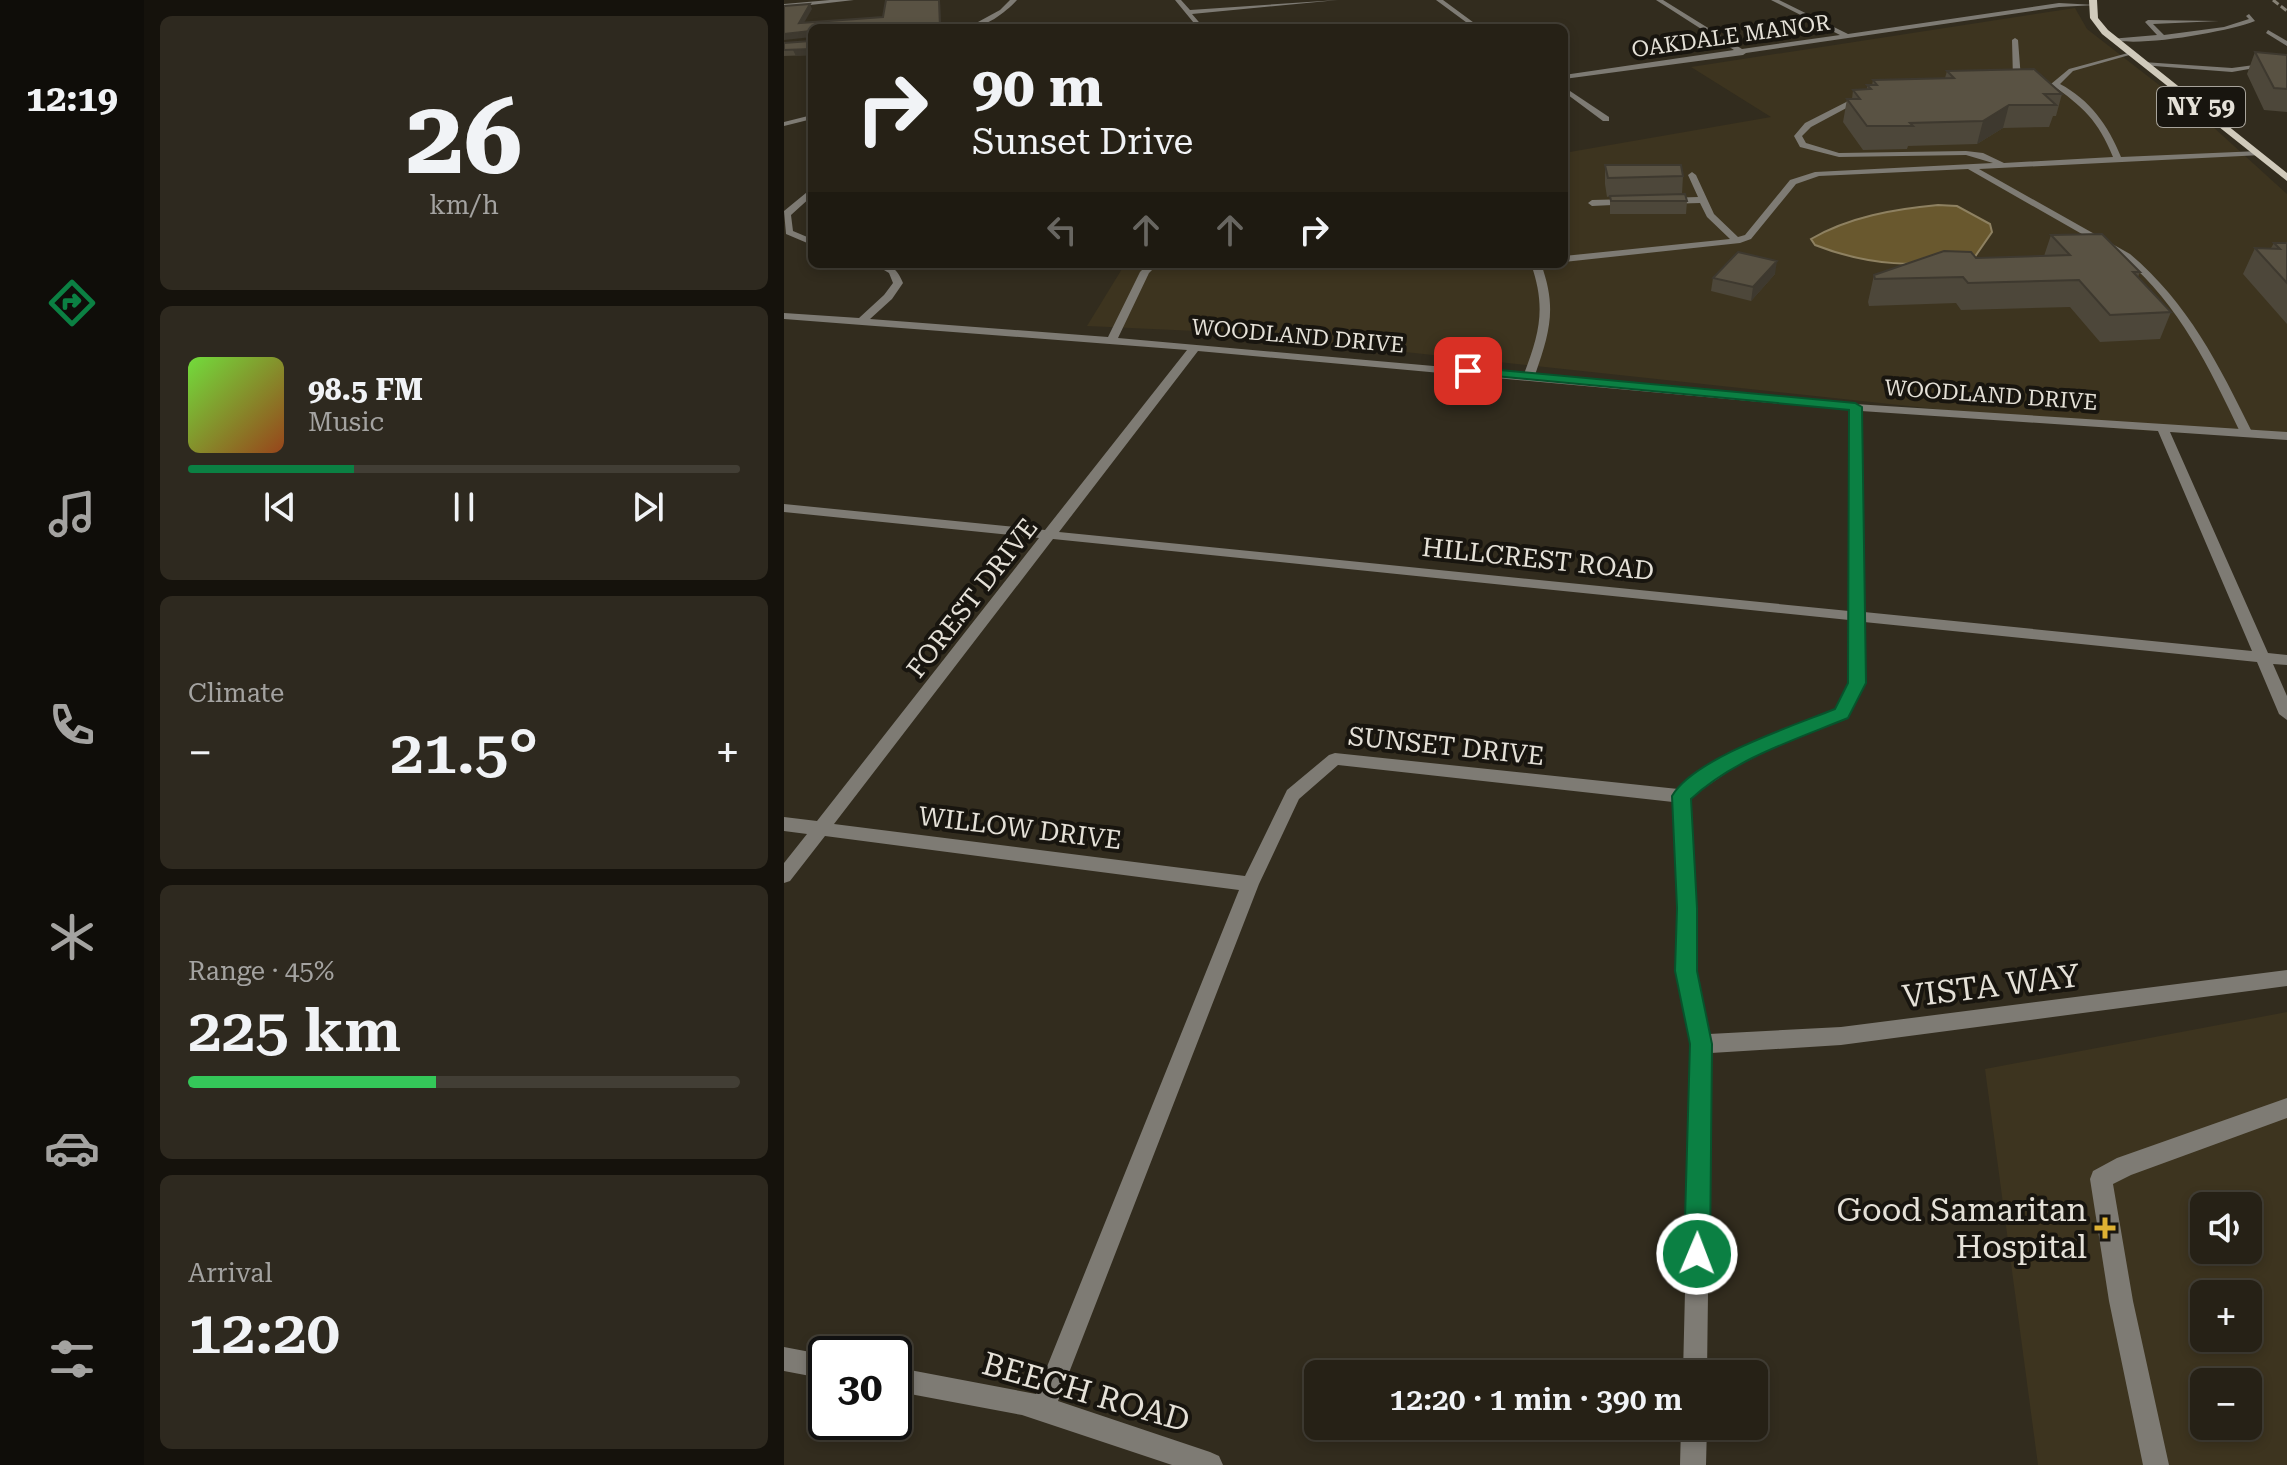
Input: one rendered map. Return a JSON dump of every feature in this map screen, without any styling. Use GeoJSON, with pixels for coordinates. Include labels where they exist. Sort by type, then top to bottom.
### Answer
{"type":"FeatureCollection","features":[{"type":"Feature","properties":{"kind":"main road","name":"NY 59"},"geometry":{"type":"LineString","coordinates":[[2093,3],[2094,18],[2113,39],[2287,178]]}},
{"type":"Feature","properties":{"kind":"street"},"geometry":{"type":"LineString","coordinates":[[784,6],[851,0]]}},
{"type":"Feature","properties":{"kind":"street"},"geometry":{"type":"LineString","coordinates":[[978,24],[1002,11],[1014,0]]}},
{"type":"Feature","properties":{"kind":"street"},"geometry":{"type":"LineString","coordinates":[[1178,0],[1198,24]]}},
{"type":"Feature","properties":{"kind":"street"},"geometry":{"type":"LineString","coordinates":[[1188,12],[1335,0]]}},
{"type":"Feature","properties":{"kind":"street"},"geometry":{"type":"LineString","coordinates":[[1439,0],[1472,24]]}},
{"type":"Feature","properties":{"kind":"street"},"geometry":{"type":"LineString","coordinates":[[1659,0],[1743,53]]}},
{"type":"Feature","properties":{"kind":"street"},"geometry":{"type":"LineString","coordinates":[[1774,0],[1850,37]]}},
{"type":"Feature","properties":{"kind":"street","name":"OAKDALE MANOR"},"geometry":{"type":"LineString","coordinates":[[1568,76],[2059,5],[2093,3]]}},
{"type":"Feature","properties":{"kind":"street"},"geometry":{"type":"LineString","coordinates":[[2113,39],[2163,38],[2251,18],[2145,19],[2163,38]]}},
{"type":"Feature","properties":{"kind":"street"},"geometry":{"type":"LineString","coordinates":[[2268,32],[2287,44]]}},
{"type":"Feature","properties":{"kind":"street"},"geometry":{"type":"LineString","coordinates":[[2015,40],[2017,79]]}},
{"type":"Feature","properties":{"kind":"street"},"geometry":{"type":"LineString","coordinates":[[2055,84],[2079,66],[2130,54]]}},
{"type":"Feature","properties":{"kind":"street"},"geometry":{"type":"LineString","coordinates":[[2143,64],[2232,70],[2278,63]]}},
{"type":"Feature","properties":{"kind":"street"},"geometry":{"type":"LineString","coordinates":[[2007,79],[2055,84],[2069,91],[2094,112],[2110,136],[2118,159]]}},
{"type":"Feature","properties":{"kind":"street"},"geometry":{"type":"LineString","coordinates":[[1568,92],[1606,119]]}},
{"type":"Feature","properties":{"kind":"street"},"geometry":{"type":"LineString","coordinates":[[1874,93],[1841,106],[1808,125],[1798,136],[1803,145],[1852,156],[1966,153],[2001,164]]}},
{"type":"Feature","properties":{"kind":"street"},"geometry":{"type":"LineString","coordinates":[[784,124],[808,118]]}},
{"type":"Feature","properties":{"kind":"street"},"geometry":{"type":"LineString","coordinates":[[1568,259],[1737,241],[1748,237],[1793,182],[1801,177],[2001,164],[2259,153]]}},
{"type":"Feature","properties":{"kind":"street"},"geometry":{"type":"LineString","coordinates":[[1970,167],[2127,256],[2148,272],[2173,298],[2194,328],[2246,432]]}},
{"type":"Feature","properties":{"kind":"street"},"geometry":{"type":"LineString","coordinates":[[1692,175],[1710,215],[1737,241]]}},
{"type":"Feature","properties":{"kind":"street"},"geometry":{"type":"LineString","coordinates":[[808,195],[786,214],[785,223],[789,232],[808,240]]}},
{"type":"Feature","properties":{"kind":"street"},"geometry":{"type":"LineString","coordinates":[[1656,201],[1703,200]]}},
{"type":"Feature","properties":{"kind":"street"},"geometry":{"type":"LineString","coordinates":[[1592,203],[1640,202]]}},
{"type":"Feature","properties":{"kind":"street"},"geometry":{"type":"LineString","coordinates":[[789,232],[808,230]]}},
{"type":"Feature","properties":{"kind":"street"},"geometry":{"type":"LineString","coordinates":[[861,322],[898,283],[893,271],[887,268]]}},
{"type":"Feature","properties":{"kind":"street"},"geometry":{"type":"LineString","coordinates":[[1111,341],[1149,268]]}},
{"type":"Feature","properties":{"kind":"street"},"geometry":{"type":"LineString","coordinates":[[1529,376],[1549,312],[1546,289],[1538,268]]}},
{"type":"Feature","properties":{"kind":"street","name":"WOODLAND DRIVE"},"geometry":{"type":"LineString","coordinates":[[784,316],[1195,347],[1855,407],[2287,436]]}},
{"type":"Feature","properties":{"kind":"street","name":"FOREST DRIVE"},"geometry":{"type":"LineString","coordinates":[[784,876],[1195,347]]}},
{"type":"Feature","properties":{"kind":"street"},"geometry":{"type":"LineString","coordinates":[[1695,1360],[1701,1044],[1686,971],[1687,908],[1681,796],[1706,773],[1841,713],[1857,683],[1855,407]]}},
{"type":"Feature","properties":{"kind":"street"},"geometry":{"type":"LineString","coordinates":[[2162,426],[2287,714]]}},
{"type":"Feature","properties":{"kind":"street","name":"HILLCREST ROAD"},"geometry":{"type":"LineString","coordinates":[[784,508],[2287,660]]}},
{"type":"Feature","properties":{"kind":"street","name":"SUNSET DRIVE"},"geometry":{"type":"LineString","coordinates":[[1042,1410],[1250,884],[1293,795],[1335,759],[1681,796]]}},
{"type":"Feature","properties":{"kind":"street","name":"WILLOW DRIVE"},"geometry":{"type":"LineString","coordinates":[[784,824],[1250,884]]}},
{"type":"Feature","properties":{"kind":"street","name":"VISTA WAY"},"geometry":{"type":"LineString","coordinates":[[1701,1044],[1841,1036],[2287,978]]}},
{"type":"Feature","properties":{"kind":"street"},"geometry":{"type":"LineString","coordinates":[[2156,1465],[2121,1301],[2101,1179],[2125,1166],[2287,1108]]}},
{"type":"Feature","properties":{"kind":"street"},"geometry":{"type":"LineString","coordinates":[[784,1359],[808,1364]]}},
{"type":"Feature","properties":{"kind":"street","name":"BEECH ROAD"},"geometry":{"type":"LineString","coordinates":[[912,1382],[1022,1402],[1210,1465]]}},
{"type":"Feature","properties":{"kind":"street"},"geometry":{"type":"LineString","coordinates":[[1693,1465],[1694,1440]]}},
{"type":"Feature","properties":{"kind":"shaded area"},"geometry":{"type":"Polygon","coordinates":[[[2075,8],[2087,29],[2212,126],[2287,194],[2287,439],[2122,429],[1218,332],[1087,326],[1123,268],[1568,268],[1568,152],[1771,117],[1691,67],[2075,8]]]}},
{"type":"Feature","properties":{"kind":"shaded area"},"geometry":{"type":"Polygon","coordinates":[[[1938,205],[1957,206],[1990,224],[1992,232],[1974,258],[1913,264],[1874,261],[1835,252],[1815,245],[1811,239],[1872,215],[1938,205]]]}},
{"type":"Feature","properties":{"kind":"shaded area","name":"Good Samaritan Hospital"},"geometry":{"type":"Polygon","coordinates":[[[2287,1012],[2287,1465],[2038,1465],[1985,1069],[2287,1012]]]}},
{"type":"Feature","properties":{"kind":"building"},"geometry":{"type":"Polygon","coordinates":[[[886,0],[939,0],[940,24],[808,24],[808,31],[784,34],[784,6],[810,4],[799,23],[883,17],[886,0]]]}},
{"type":"Feature","properties":{"kind":"building"},"geometry":{"type":"Polygon","coordinates":[[[808,41],[808,49],[784,50],[784,43],[808,41]]]}},
{"type":"Feature","properties":{"kind":"building"},"geometry":{"type":"Polygon","coordinates":[[[2255,52],[2287,55],[2287,89],[2274,88],[2255,52]]]}},
{"type":"Feature","properties":{"kind":"building"},"geometry":{"type":"Polygon","coordinates":[[[2034,69],[2062,94],[2044,94],[2056,105],[2009,105],[1983,121],[1867,126],[1847,99],[1860,99],[1853,90],[1871,89],[1867,85],[1877,85],[1873,80],[1954,78],[1947,71],[2034,69]]]}},
{"type":"Feature","properties":{"kind":"building"},"geometry":{"type":"Polygon","coordinates":[[[1605,165],[1681,165],[1683,176],[1608,178],[1605,165]]]}},
{"type":"Feature","properties":{"kind":"building"},"geometry":{"type":"Polygon","coordinates":[[[1685,194],[1687,201],[1611,201],[1610,196],[1685,194]]]}},
{"type":"Feature","properties":{"kind":"building"},"geometry":{"type":"Polygon","coordinates":[[[2102,234],[2140,272],[2133,272],[2171,312],[2110,315],[2079,280],[1968,283],[1963,277],[1875,279],[1874,275],[1944,251],[1971,252],[1976,258],[2070,255],[2051,235],[2102,234]]]}},
{"type":"Feature","properties":{"kind":"building"},"geometry":{"type":"Polygon","coordinates":[[[2274,243],[2287,243],[2287,283],[2255,248],[2280,249],[2274,243]]]}},
{"type":"Feature","properties":{"kind":"building"},"geometry":{"type":"Polygon","coordinates":[[[1738,252],[1777,261],[1753,287],[1713,278],[1738,252]]]}},
{"type":"Feature","properties":{"kind":"railway"},"geometry":{"type":"LineString","coordinates":[[2273,0],[2287,11]]}},
{"type":"Feature","properties":{"kind":"place","name":"Good Samaritan Hospital"},"geometry":{"type":"Point","coordinates":[2105,1228]}},
{"type":"Feature","properties":{"kind":"route"},"geometry":{"type":"LineString","coordinates":[[1468,371],[1855,407],[1857,683],[1841,713],[1706,773],[1681,796],[1687,908],[1686,971],[1701,1044],[1697,1254]]}}]}
